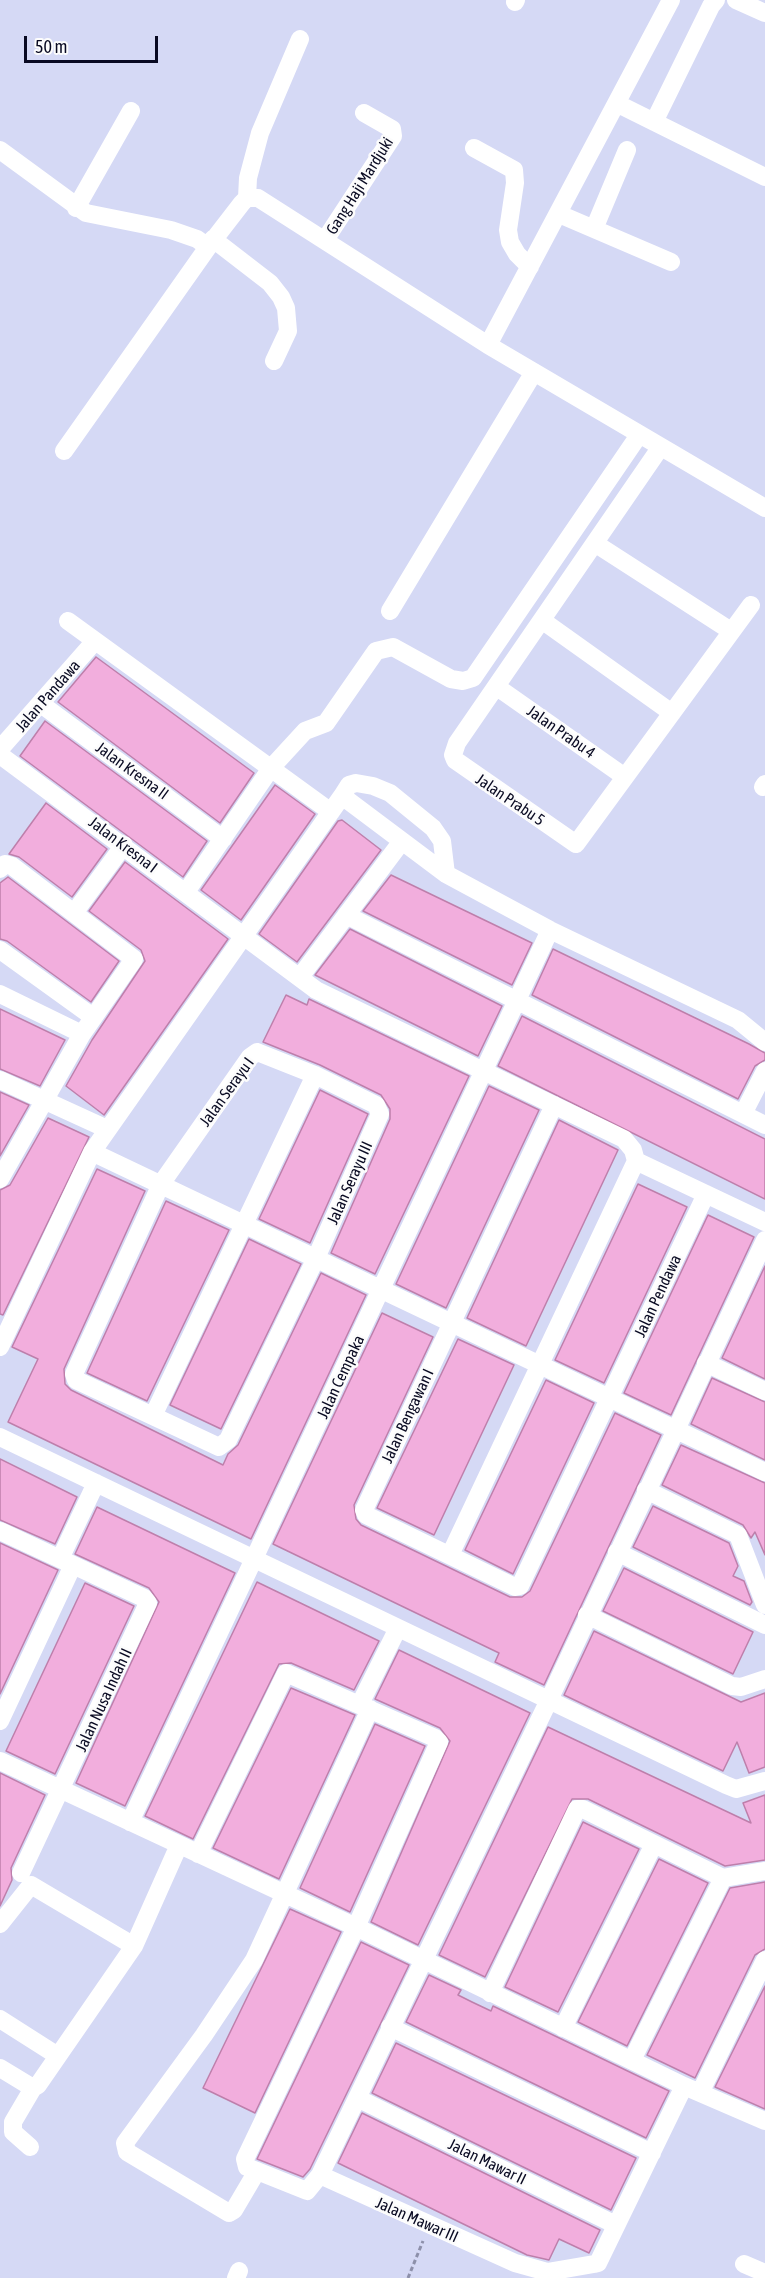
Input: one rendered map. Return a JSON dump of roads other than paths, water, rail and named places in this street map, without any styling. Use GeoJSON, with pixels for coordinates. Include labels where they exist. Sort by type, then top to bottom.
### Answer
{"type":"FeatureCollection","features":[{"type":"Feature","properties":{"kind":"street"},"geometry":{"type":"LineString","coordinates":[[488,345],[618,104],[671,0]]}},
{"type":"Feature","properties":{"kind":"street"},"geometry":{"type":"LineString","coordinates":[[654,122],[716,0]]}},
{"type":"Feature","properties":{"kind":"street"},"geometry":{"type":"LineString","coordinates":[[736,0],[765,13]]}},
{"type":"Feature","properties":{"kind":"street"},"geometry":{"type":"LineString","coordinates":[[64,451],[211,243],[247,198],[248,178],[260,133],[300,39]]}},
{"type":"Feature","properties":{"kind":"street"},"geometry":{"type":"LineString","coordinates":[[618,104],[765,177]]}},
{"type":"Feature","properties":{"kind":"street"},"geometry":{"type":"LineString","coordinates":[[75,208],[131,111]]}},
{"type":"Feature","properties":{"kind":"street","name":"Gang Haji Mardjuki"},"geometry":{"type":"LineString","coordinates":[[325,240],[393,136],[392,129],[364,113]]}},
{"type":"Feature","properties":{"kind":"street"},"geometry":{"type":"LineString","coordinates":[[474,148],[514,170],[515,183],[508,230],[510,242],[517,254],[530,267]]}},
{"type":"Feature","properties":{"kind":"street"},"geometry":{"type":"LineString","coordinates":[[0,150],[75,208],[100,218],[171,230],[211,243],[270,283],[281,297],[286,309],[288,331],[274,361]]}},
{"type":"Feature","properties":{"kind":"street"},"geometry":{"type":"LineString","coordinates":[[594,229],[627,150]]}},
{"type":"Feature","properties":{"kind":"street"},"geometry":{"type":"LineString","coordinates":[[247,198],[263,201],[488,345],[765,508]]}},
{"type":"Feature","properties":{"kind":"street"},"geometry":{"type":"LineString","coordinates":[[559,214],[671,262]]}},
{"type":"Feature","properties":{"kind":"street"},"geometry":{"type":"LineString","coordinates":[[390,611],[534,372]]}},
{"type":"Feature","properties":{"kind":"street"},"geometry":{"type":"LineString","coordinates":[[186,892],[271,768],[305,731],[326,723],[371,656],[380,648],[399,650],[452,679],[463,681],[473,678],[639,435]]}},
{"type":"Feature","properties":{"kind":"street"},"geometry":{"type":"LineString","coordinates":[[497,687],[660,448]]}},
{"type":"Feature","properties":{"kind":"street"},"geometry":{"type":"LineString","coordinates":[[596,544],[731,632]]}},
{"type":"Feature","properties":{"kind":"street"},"geometry":{"type":"LineString","coordinates":[[625,777],[751,605]]}},
{"type":"Feature","properties":{"kind":"street"},"geometry":{"type":"LineString","coordinates":[[68,621],[331,812]]}},
{"type":"Feature","properties":{"kind":"street"},"geometry":{"type":"LineString","coordinates":[[543,621],[672,712]]}},
{"type":"Feature","properties":{"kind":"street","name":"Jalan Pandawa"},"geometry":{"type":"LineString","coordinates":[[0,750],[95,641]]}},
{"type":"Feature","properties":{"kind":"street","name":"Jalan Prabu 5"},"geometry":{"type":"LineString","coordinates":[[497,687],[454,749],[453,755],[460,766],[576,844],[625,777]]}},
{"type":"Feature","properties":{"kind":"street","name":"Jalan Prabu 4"},"geometry":{"type":"LineString","coordinates":[[497,687],[625,777]]}},
{"type":"Feature","properties":{"kind":"street","name":"Jalan Kresna II"},"geometry":{"type":"LineString","coordinates":[[41,704],[224,839]]}},
{"type":"Feature","properties":{"kind":"street","name":"Jalan Kresna I"},"geometry":{"type":"LineString","coordinates":[[0,755],[316,990],[624,1139],[633,1150],[636,1161]]}},
{"type":"Feature","properties":{"kind":"street"},"geometry":{"type":"LineString","coordinates":[[0,1347],[92,1152],[352,783],[373,786],[390,794],[433,828],[442,841],[446,874]]}},
{"type":"Feature","properties":{"kind":"street"},"geometry":{"type":"LineString","coordinates":[[342,796],[446,874],[550,930],[738,1020],[765,1042]]}},
{"type":"Feature","properties":{"kind":"street"},"geometry":{"type":"LineString","coordinates":[[300,977],[402,841]]}},
{"type":"Feature","properties":{"kind":"street"},"geometry":{"type":"LineString","coordinates":[[74,913],[124,845]]}},
{"type":"Feature","properties":{"kind":"street"},"geometry":{"type":"LineString","coordinates":[[0,1179],[4,1160],[43,1101],[93,1017],[133,964],[134,957],[4,866]]}},
{"type":"Feature","properties":{"kind":"street"},"geometry":{"type":"LineString","coordinates":[[346,915],[765,1125]]}},
{"type":"Feature","properties":{"kind":"street","name":"Jalan Cempaka"},"geometry":{"type":"LineString","coordinates":[[130,1822],[550,930]]}},
{"type":"Feature","properties":{"kind":"street"},"geometry":{"type":"LineString","coordinates":[[0,950],[93,1017]]}},
{"type":"Feature","properties":{"kind":"street"},"geometry":{"type":"LineString","coordinates":[[0,994],[82,1034]]}},
{"type":"Feature","properties":{"kind":"street","name":"Jalan Serayu I"},"geometry":{"type":"LineString","coordinates":[[161,1184],[254,1053],[264,1053],[315,1075],[379,1107]]}},
{"type":"Feature","properties":{"kind":"street"},"geometry":{"type":"LineString","coordinates":[[743,1114],[765,1071]]}},
{"type":"Feature","properties":{"kind":"street"},"geometry":{"type":"LineString","coordinates":[[161,1184],[74,1376],[76,1380],[153,1416],[246,1225],[315,1075]]}},
{"type":"Feature","properties":{"kind":"street"},"geometry":{"type":"LineString","coordinates":[[0,1080],[107,1129]]}},
{"type":"Feature","properties":{"kind":"street","name":"Jalan Bengawan I"},"geometry":{"type":"LineString","coordinates":[[450,1555],[366,1515],[364,1510],[554,1105]]}},
{"type":"Feature","properties":{"kind":"street","name":"Jalan Serayu III"},"geometry":{"type":"LineString","coordinates":[[153,1416],[215,1446],[225,1444],[316,1258],[380,1117],[379,1107]]}},
{"type":"Feature","properties":{"kind":"street"},"geometry":{"type":"LineString","coordinates":[[92,1152],[765,1472]]}},
{"type":"Feature","properties":{"kind":"street"},"geometry":{"type":"LineString","coordinates":[[450,1555],[636,1161],[765,1222]]}},
{"type":"Feature","properties":{"kind":"street","name":"Jalan Pendawa"},"geometry":{"type":"LineString","coordinates":[[450,1555],[515,1587],[520,1586],[706,1194]]}},
{"type":"Feature","properties":{"kind":"street"},"geometry":{"type":"LineString","coordinates":[[198,1854],[284,1675],[289,1673],[365,1706],[435,1738],[439,1744],[356,1926],[245,2159],[246,2166],[256,2171],[302,2191],[311,2189],[320,2175],[422,1959],[549,1700],[765,1240]]}},
{"type":"Feature","properties":{"kind":"street"},"geometry":{"type":"LineString","coordinates":[[706,1363],[765,1391]]}},
{"type":"Feature","properties":{"kind":"street"},"geometry":{"type":"LineString","coordinates":[[0,1437],[726,1785],[736,1789],[765,1781]]}},
{"type":"Feature","properties":{"kind":"street"},"geometry":{"type":"LineString","coordinates":[[0,1721],[67,1562],[96,1483]]}},
{"type":"Feature","properties":{"kind":"street"},"geometry":{"type":"LineString","coordinates":[[646,1490],[738,1535],[765,1605]]}},
{"type":"Feature","properties":{"kind":"street","name":"Jalan Nusa Indah II"},"geometry":{"type":"LineString","coordinates":[[0,1531],[146,1599],[148,1605],[21,1873]]}},
{"type":"Feature","properties":{"kind":"street"},"geometry":{"type":"LineString","coordinates":[[617,1552],[765,1625]]}},
{"type":"Feature","properties":{"kind":"street"},"geometry":{"type":"LineString","coordinates":[[587,1615],[732,1686],[741,1687],[765,1679]]}},
{"type":"Feature","properties":{"kind":"street"},"geometry":{"type":"LineString","coordinates":[[256,2171],[234,2210],[229,2213],[127,2152],[124,2145],[241,1983],[285,1894],[398,1628]]}},
{"type":"Feature","properties":{"kind":"street"},"geometry":{"type":"LineString","coordinates":[[0,1761],[356,1926],[692,2090],[765,2121]]}},
{"type":"Feature","properties":{"kind":"street"},"geometry":{"type":"LineString","coordinates":[[490,1993],[577,1809],[583,1809],[723,1878],[765,1871]]}},
{"type":"Feature","properties":{"kind":"street"},"geometry":{"type":"LineString","coordinates":[[563,2028],[654,1844]]}},
{"type":"Feature","properties":{"kind":"street"},"geometry":{"type":"LineString","coordinates":[[30,2147],[16,2135],[12,2125],[33,2088],[38,2085],[134,1946],[179,1845]]}},
{"type":"Feature","properties":{"kind":"street"},"geometry":{"type":"LineString","coordinates":[[632,2060],[723,1878]]}},
{"type":"Feature","properties":{"kind":"street"},"geometry":{"type":"LineString","coordinates":[[0,1924],[31,1885],[134,1946]]}},
{"type":"Feature","properties":{"kind":"street"},"geometry":{"type":"LineString","coordinates":[[616,2225],[652,2153],[692,2090],[765,1960]]}},
{"type":"Feature","properties":{"kind":"street"},"geometry":{"type":"LineString","coordinates":[[0,2019],[58,2056]]}},
{"type":"Feature","properties":{"kind":"street"},"geometry":{"type":"LineString","coordinates":[[390,2027],[652,2153]]}},
{"type":"Feature","properties":{"kind":"street"},"geometry":{"type":"LineString","coordinates":[[0,2068],[33,2088]]}},
{"type":"Feature","properties":{"kind":"street","name":"Jalan Mawar II"},"geometry":{"type":"LineString","coordinates":[[357,2098],[616,2225]]}},
{"type":"Feature","properties":{"kind":"street","name":"Jalan Mawar III"},"geometry":{"type":"LineString","coordinates":[[320,2175],[429,2226],[512,2271],[547,2272],[597,2263],[616,2225]]}},
{"type":"Feature","properties":{"kind":"street"},"geometry":{"type":"LineString","coordinates":[[744,2264],[765,2272]]}}]}
